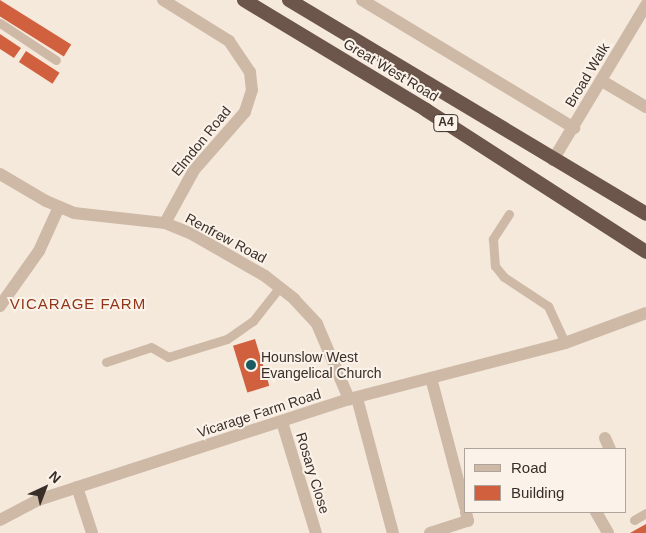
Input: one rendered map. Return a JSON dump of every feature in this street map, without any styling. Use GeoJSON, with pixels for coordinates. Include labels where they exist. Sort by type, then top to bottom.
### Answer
{"type":"FeatureCollection","features":[{"type":"Feature","properties":{"kind":"highway","name":"Great West Road"},"geometry":{"type":"LineString","coordinates":[[244,0],[426,110],[646,252]]}},
{"type":"Feature","properties":{"kind":"highway","name":"Great West Road"},"geometry":{"type":"LineString","coordinates":[[289,0],[646,214]]}},
{"type":"Feature","properties":{"kind":"street","name":"Elmdon Road"},"geometry":{"type":"LineString","coordinates":[[163,0],[230,41],[250,72],[252,90],[244,112],[194,170],[165,223]]}},
{"type":"Feature","properties":{"kind":"street"},"geometry":{"type":"LineString","coordinates":[[362,0],[574,128]]}},
{"type":"Feature","properties":{"kind":"street","name":"Broad Walk"},"geometry":{"type":"LineString","coordinates":[[553,160],[574,128],[646,5]]}},
{"type":"Feature","properties":{"kind":"street"},"geometry":{"type":"LineString","coordinates":[[602,81],[646,108]]}},
{"type":"Feature","properties":{"kind":"street","name":"Renfrew Road"},"geometry":{"type":"LineString","coordinates":[[0,174],[59,207],[74,213],[165,223],[223,251],[279,288],[317,324],[353,399],[393,533]]}},
{"type":"Feature","properties":{"kind":"street"},"geometry":{"type":"LineString","coordinates":[[0,306],[39,251],[59,207]]}},
{"type":"Feature","properties":{"kind":"street","name":"Vicarage Farm Road"},"geometry":{"type":"LineString","coordinates":[[0,520],[38,500],[77,487],[353,399],[565,343],[646,313]]}},
{"type":"Feature","properties":{"kind":"street"},"geometry":{"type":"LineString","coordinates":[[431,378],[463,499]]}},
{"type":"Feature","properties":{"kind":"street","name":"Rosary Close"},"geometry":{"type":"LineString","coordinates":[[282,422],[316,533]]}},
{"type":"Feature","properties":{"kind":"street"},"geometry":{"type":"LineString","coordinates":[[77,487],[92,533]]}},
{"type":"Feature","properties":{"kind":"street"},"geometry":{"type":"LineString","coordinates":[[430,533],[468,521],[466,513]]}},
{"type":"Feature","properties":{"kind":"street"},"geometry":{"type":"LineString","coordinates":[[597,513],[608,533]]}},
{"type":"Feature","properties":{"kind":"lane"},"geometry":{"type":"LineString","coordinates":[[0,23],[56,60]]}},
{"type":"Feature","properties":{"kind":"lane"},"geometry":{"type":"LineString","coordinates":[[509,214],[493,240],[495,266],[504,277],[548,306],[565,343]]}},
{"type":"Feature","properties":{"kind":"lane"},"geometry":{"type":"LineString","coordinates":[[106,362],[151,347],[168,357],[226,339],[253,321],[279,288]]}},
{"type":"Feature","properties":{"kind":"lane"},"geometry":{"type":"LineString","coordinates":[[634,520],[646,513]]}},
{"type":"Feature","properties":{"kind":"building"},"geometry":{"type":"Polygon","coordinates":[[[0,0],[71,45],[64,56],[0,17],[0,0]]]}},
{"type":"Feature","properties":{"kind":"building"},"geometry":{"type":"Polygon","coordinates":[[[0,34],[21,48],[14,58],[0,49],[0,34]]]}},
{"type":"Feature","properties":{"kind":"building"},"geometry":{"type":"Polygon","coordinates":[[[26,51],[60,73],[52,84],[19,62],[26,51]]]}},
{"type":"Feature","properties":{"kind":"building","name":"Hounslow West Evangelical Church"},"geometry":{"type":"Polygon","coordinates":[[[255,339],[269,386],[247,393],[233,346],[255,339]]]}},
{"type":"Feature","properties":{"kind":"building"},"geometry":{"type":"Polygon","coordinates":[[[646,524],[646,533],[630,533],[646,524]]]}},
{"type":"Feature","properties":{"kind":"place","name":"Hounslow West Evangelical Church"},"geometry":{"type":"Point","coordinates":[251,365]}},
{"type":"Feature","properties":{"kind":"district","name":"VICARAGE FARM"},"geometry":{"type":"Point","coordinates":[78,304]}}]}
